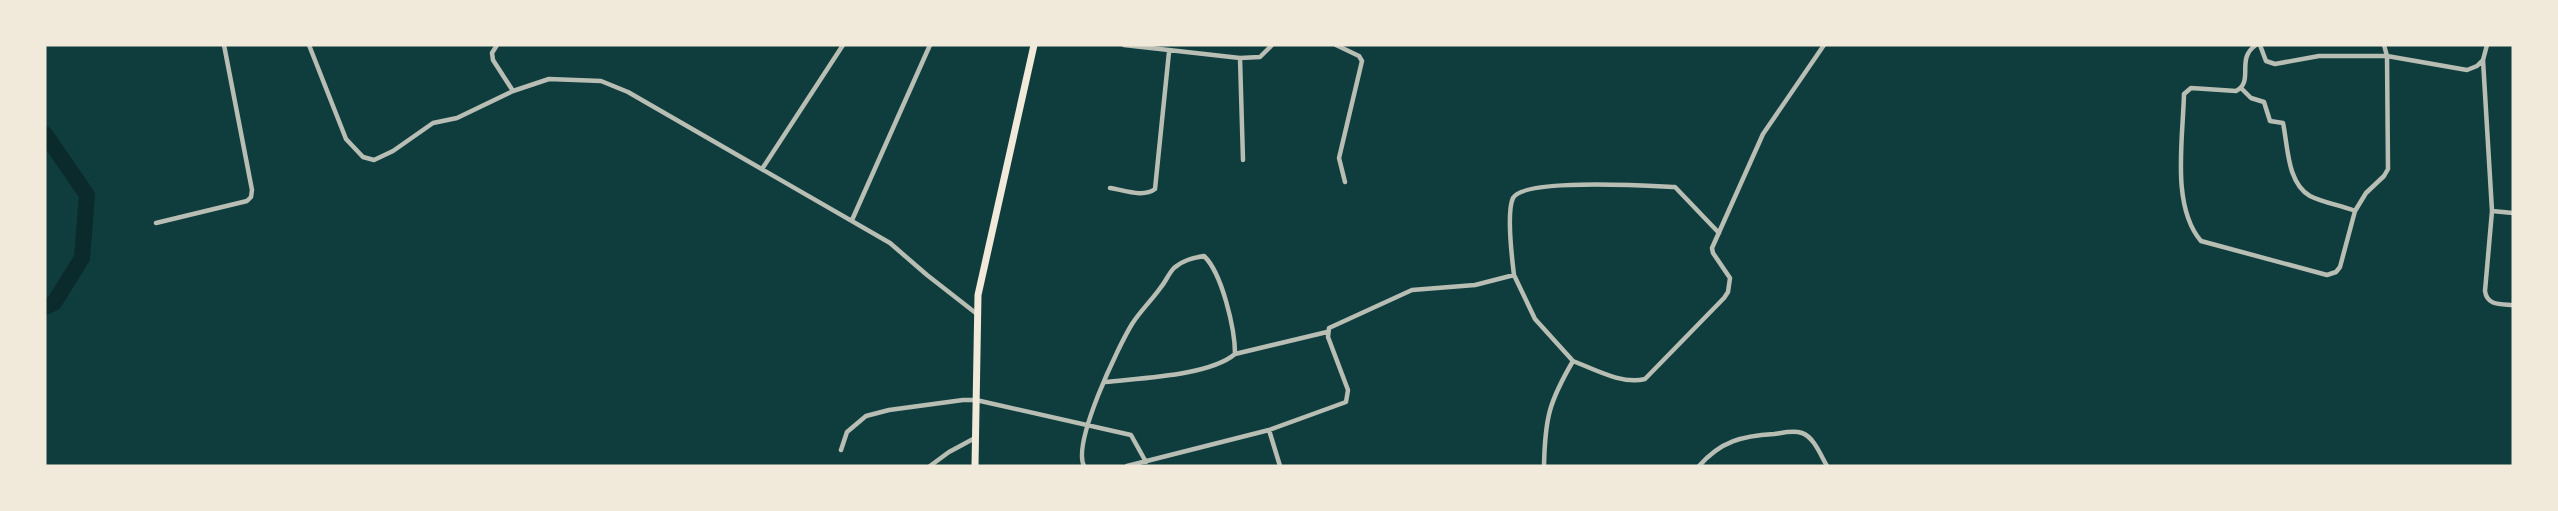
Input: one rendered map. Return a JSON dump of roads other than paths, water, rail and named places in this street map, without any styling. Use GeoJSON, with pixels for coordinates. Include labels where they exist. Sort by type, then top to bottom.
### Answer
{"type":"FeatureCollection","features":[{"type":"Feature","properties":{"kind":"main road"},"geometry":{"type":"LineString","coordinates":[[975,466],[977,314],[980,285],[1034,45]]}},
{"type":"Feature","properties":{"kind":"street"},"geometry":{"type":"LineString","coordinates":[[156,223],[247,201],[251,197],[252,190],[224,45]]}},
{"type":"Feature","properties":{"kind":"street"},"geometry":{"type":"LineString","coordinates":[[309,45],[346,139],[363,157],[374,160],[433,123],[457,118],[513,91],[549,79],[574,78],[612,84],[890,243],[977,314]]}},
{"type":"Feature","properties":{"kind":"street"},"geometry":{"type":"LineString","coordinates":[[497,45],[492,53],[494,60],[513,91]]}},
{"type":"Feature","properties":{"kind":"street"},"geometry":{"type":"LineString","coordinates":[[762,169],[843,45]]}},
{"type":"Feature","properties":{"kind":"street"},"geometry":{"type":"LineString","coordinates":[[852,220],[930,45]]}},
{"type":"Feature","properties":{"kind":"street"},"geometry":{"type":"LineString","coordinates":[[1124,45],[1169,52],[1240,58],[1260,57],[1272,45]]}},
{"type":"Feature","properties":{"kind":"street"},"geometry":{"type":"LineString","coordinates":[[1336,45],[1359,56],[1362,61],[1339,158],[1345,182]]}},
{"type":"Feature","properties":{"kind":"street"},"geometry":{"type":"LineString","coordinates":[[1719,233],[1675,187],[1636,184],[1565,186],[1520,191],[1513,198],[1510,227],[1514,275],[1535,319],[1573,361],[1634,381],[1645,379],[1728,292],[1730,278],[1713,253],[1719,233],[1762,134],[1824,45]]}},
{"type":"Feature","properties":{"kind":"street"},"geometry":{"type":"LineString","coordinates":[[2384,45],[2387,56],[2388,169],[2366,193],[2355,211],[2340,267],[2336,272],[2326,275],[2201,241],[2187,219],[2183,196],[2184,94],[2191,88],[2236,91],[2241,88],[2245,83],[2245,59],[2249,50],[2258,45],[2266,61],[2274,64],[2319,56],[2387,56],[2458,70],[2473,68],[2483,60]]}},
{"type":"Feature","properties":{"kind":"street"},"geometry":{"type":"LineString","coordinates":[[2487,45],[2483,60],[2492,211],[2485,295],[2491,303],[2513,305]]}},
{"type":"Feature","properties":{"kind":"street"},"geometry":{"type":"LineString","coordinates":[[1110,188],[1141,193],[1149,193],[1155,189],[1169,52]]}},
{"type":"Feature","properties":{"kind":"street"},"geometry":{"type":"LineString","coordinates":[[1240,58],[1243,160]]}},
{"type":"Feature","properties":{"kind":"street"},"geometry":{"type":"LineString","coordinates":[[2241,88],[2251,98],[2264,102],[2270,121],[2283,123],[2291,168],[2301,188],[2318,199],[2355,211]]}},
{"type":"Feature","properties":{"kind":"street"},"geometry":{"type":"LineString","coordinates":[[2492,211],[2513,213]]}},
{"type":"Feature","properties":{"kind":"street"},"geometry":{"type":"LineString","coordinates":[[1084,466],[1081,460],[1087,424],[1116,352],[1132,325],[1173,268],[1188,259],[1204,256],[1210,262],[1228,310],[1234,354]]}},
{"type":"Feature","properties":{"kind":"street"},"geometry":{"type":"LineString","coordinates":[[1105,382],[1188,372],[1229,358],[1234,354],[1327,332],[1329,328],[1412,290],[1475,285],[1514,275]]}},
{"type":"Feature","properties":{"kind":"street"},"geometry":{"type":"LineString","coordinates":[[1127,466],[1269,430],[1346,402],[1347,390],[1327,332]]}},
{"type":"Feature","properties":{"kind":"street"},"geometry":{"type":"LineString","coordinates":[[1544,466],[1551,401],[1573,361]]}},
{"type":"Feature","properties":{"kind":"street"},"geometry":{"type":"LineString","coordinates":[[841,450],[847,432],[866,416],[908,406],[976,400],[1131,435],[1146,462]]}},
{"type":"Feature","properties":{"kind":"street"},"geometry":{"type":"LineString","coordinates":[[1269,430],[1280,466]]}},
{"type":"Feature","properties":{"kind":"street"},"geometry":{"type":"LineString","coordinates":[[1699,466],[1717,448],[1738,437],[1792,432],[1802,433],[1811,439],[1827,466]]}},
{"type":"Feature","properties":{"kind":"street"},"geometry":{"type":"LineString","coordinates":[[930,466],[949,452],[975,438]]}},
{"type":"Feature","properties":{"kind":"waterway"},"geometry":{"type":"LineString","coordinates":[[45,134],[87,195],[82,258],[54,303],[45,307]]}}]}
